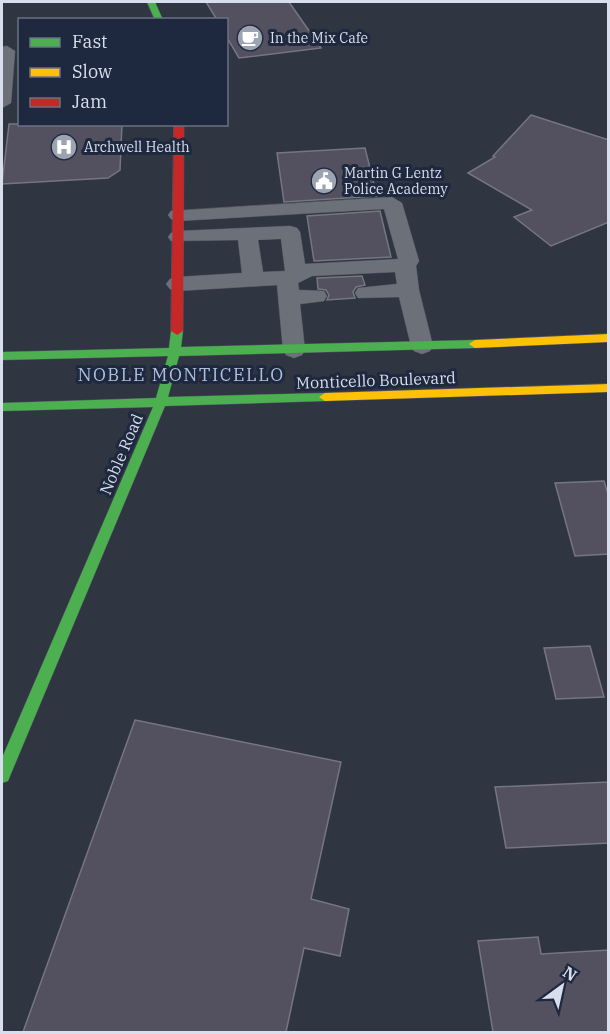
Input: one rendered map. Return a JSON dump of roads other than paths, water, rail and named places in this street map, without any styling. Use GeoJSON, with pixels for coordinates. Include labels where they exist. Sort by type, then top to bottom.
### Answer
{"type":"FeatureCollection","features":[{"type":"Feature","properties":{"kind":"main road"},"geometry":{"type":"LineString","coordinates":[[151,2],[158,18]]}},
{"type":"Feature","properties":{"kind":"main road","name":"Noble Road"},"geometry":{"type":"LineString","coordinates":[[2,776],[53,650],[161,402],[175,352],[179,126]]}},
{"type":"Feature","properties":{"kind":"main road","name":"Monticello Boulevard"},"geometry":{"type":"LineString","coordinates":[[2,356],[294,350],[399,352],[422,346],[609,338]]}},
{"type":"Feature","properties":{"kind":"main road"},"geometry":{"type":"LineString","coordinates":[[404,376],[408,395]]}},
{"type":"Feature","properties":{"kind":"main road","name":"Monticello Boulevard"},"geometry":{"type":"LineString","coordinates":[[2,407],[609,388]]}},
{"type":"Feature","properties":{"kind":"lane"},"geometry":{"type":"LineString","coordinates":[[2,103],[7,51]]}},
{"type":"Feature","properties":{"kind":"lane"},"geometry":{"type":"LineString","coordinates":[[178,216],[392,203],[409,261],[405,265],[308,270],[291,284]]}},
{"type":"Feature","properties":{"kind":"lane"},"geometry":{"type":"LineString","coordinates":[[178,237],[290,232],[294,350]]}},
{"type":"Feature","properties":{"kind":"lane"},"geometry":{"type":"LineString","coordinates":[[247,233],[253,279]]}},
{"type":"Feature","properties":{"kind":"lane"},"geometry":{"type":"LineString","coordinates":[[405,265],[408,290],[422,346]]}},
{"type":"Feature","properties":{"kind":"lane"},"geometry":{"type":"LineString","coordinates":[[177,284],[253,279],[291,284],[316,296]]}},
{"type":"Feature","properties":{"kind":"lane"},"geometry":{"type":"LineString","coordinates":[[366,293],[408,290]]}},
{"type":"Feature","properties":{"kind":"place","name":"In the Mix Cafe"},"geometry":{"type":"Point","coordinates":[250,38]}},
{"type":"Feature","properties":{"kind":"place","name":"Archwell Health"},"geometry":{"type":"Point","coordinates":[64,147]}},
{"type":"Feature","properties":{"kind":"place","name":"Martin G Lentz Police Academy"},"geometry":{"type":"Point","coordinates":[324,181]}},
{"type":"Feature","properties":{"kind":"district","name":"NOBLE MONTICELLO"},"geometry":{"type":"Point","coordinates":[181,375]}}]}
